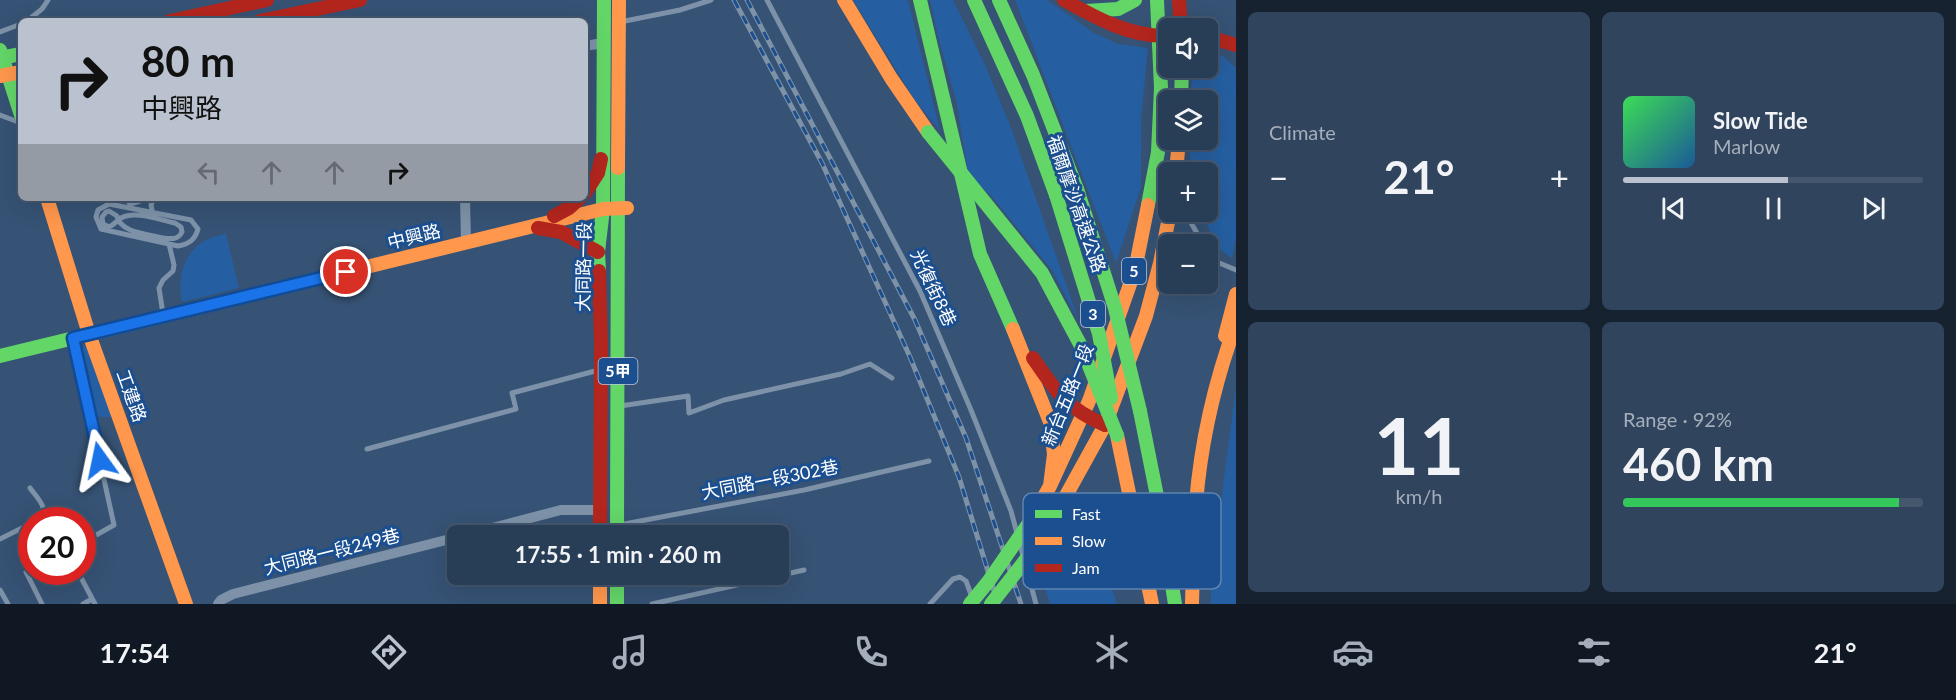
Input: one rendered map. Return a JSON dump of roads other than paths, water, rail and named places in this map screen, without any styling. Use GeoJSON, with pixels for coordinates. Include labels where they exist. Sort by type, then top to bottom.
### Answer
{"type":"FeatureCollection","features":[{"type":"Feature","properties":{"kind":"main road"},"geometry":{"type":"LineString","coordinates":[[184,18],[267,0]]}},
{"type":"Feature","properties":{"kind":"main road"},"geometry":{"type":"LineString","coordinates":[[274,18],[360,0]]}},
{"type":"Feature","properties":{"kind":"main road","name":"大同路一段"},"geometry":{"type":"LineString","coordinates":[[600,525],[602,344],[598,252],[616,208],[603,148],[604,0]]}},
{"type":"Feature","properties":{"kind":"main road","name":"大同路一段"},"geometry":{"type":"LineString","coordinates":[[617,525],[619,406],[616,208],[619,0]]}},
{"type":"Feature","properties":{"kind":"main road"},"geometry":{"type":"LineString","coordinates":[[844,0],[928,132],[1042,273],[1081,346],[1117,435]]}},
{"type":"Feature","properties":{"kind":"main road"},"geometry":{"type":"LineString","coordinates":[[920,0],[980,254],[1010,321],[1050,422],[1054,454],[1050,486]]}},
{"type":"Feature","properties":{"kind":"main road","name":"福爾摩沙高速公路"},"geometry":{"type":"LineString","coordinates":[[974,0],[1027,116],[1056,195],[1099,334],[1129,493]]}},
{"type":"Feature","properties":{"kind":"main road","name":"福爾摩沙高速公路"},"geometry":{"type":"LineString","coordinates":[[999,0],[1033,75],[1077,189],[1114,308],[1140,411],[1156,493]]}},
{"type":"Feature","properties":{"kind":"main road"},"geometry":{"type":"LineString","coordinates":[[1064,0],[1111,25],[1158,36]]}},
{"type":"Feature","properties":{"kind":"main road"},"geometry":{"type":"LineString","coordinates":[[1084,11],[1115,10],[1135,0]]}},
{"type":"Feature","properties":{"kind":"main road","name":"新台五路一段"},"geometry":{"type":"LineString","coordinates":[[1157,0],[1160,18]]}},
{"type":"Feature","properties":{"kind":"main road"},"geometry":{"type":"LineString","coordinates":[[1179,0],[1180,18]]}},
{"type":"Feature","properties":{"kind":"main road"},"geometry":{"type":"LineString","coordinates":[[1218,40],[1236,45]]}},
{"type":"Feature","properties":{"kind":"main road"},"geometry":{"type":"LineString","coordinates":[[18,54],[1,55],[10,74],[18,104]]}},
{"type":"Feature","properties":{"kind":"main road","name":"新台五路一段"},"geometry":{"type":"LineString","coordinates":[[1046,493],[1082,416],[1135,270],[1158,152],[1162,78]]}},
{"type":"Feature","properties":{"kind":"main road"},"geometry":{"type":"LineString","coordinates":[[588,188],[598,173],[603,148]]}},
{"type":"Feature","properties":{"kind":"main road","name":"工建路"},"geometry":{"type":"LineString","coordinates":[[48,201],[89,334],[186,604]]}},
{"type":"Feature","properties":{"kind":"main road"},"geometry":{"type":"LineString","coordinates":[[530,227],[569,208],[577,201]]}},
{"type":"Feature","properties":{"kind":"main road","name":"中興路"},"geometry":{"type":"LineString","coordinates":[[0,356],[616,208]]}},
{"type":"Feature","properties":{"kind":"main road","name":"5"},"geometry":{"type":"LineString","coordinates":[[1067,493],[1105,425],[1146,316],[1168,222]]}},
{"type":"Feature","properties":{"kind":"main road"},"geometry":{"type":"LineString","coordinates":[[530,227],[561,232],[598,252]]}},
{"type":"Feature","properties":{"kind":"main road"},"geometry":{"type":"LineString","coordinates":[[1222,362],[1225,336],[1236,294]]}},
{"type":"Feature","properties":{"kind":"main road"},"geometry":{"type":"LineString","coordinates":[[1010,321],[1062,401],[1082,416],[1105,425]]}},
{"type":"Feature","properties":{"kind":"main road"},"geometry":{"type":"LineString","coordinates":[[1197,493],[1211,406],[1222,362],[1236,324]]}},
{"type":"Feature","properties":{"kind":"main road"},"geometry":{"type":"LineString","coordinates":[[602,344],[618,343]]}},
{"type":"Feature","properties":{"kind":"main road","name":"新台五路一段"},"geometry":{"type":"LineString","coordinates":[[970,604],[1023,532]]}},
{"type":"Feature","properties":{"kind":"main road","name":"5"},"geometry":{"type":"LineString","coordinates":[[991,604],[1023,563]]}},
{"type":"Feature","properties":{"kind":"main road"},"geometry":{"type":"LineString","coordinates":[[600,585],[600,604]]}},
{"type":"Feature","properties":{"kind":"main road"},"geometry":{"type":"LineString","coordinates":[[617,585],[617,604]]}},
{"type":"Feature","properties":{"kind":"main road","name":"福爾摩沙高速公路"},"geometry":{"type":"LineString","coordinates":[[1149,589],[1152,604]]}},
{"type":"Feature","properties":{"kind":"main road","name":"福爾摩沙高速公路"},"geometry":{"type":"LineString","coordinates":[[1173,589],[1175,604]]}},
{"type":"Feature","properties":{"kind":"main road"},"geometry":{"type":"LineString","coordinates":[[1192,604],[1193,589]]}},
{"type":"Feature","properties":{"kind":"street"},"geometry":{"type":"LineString","coordinates":[[588,46],[603,43]]}},
{"type":"Feature","properties":{"kind":"street"},"geometry":{"type":"LineString","coordinates":[[465,201],[466,243]]}},
{"type":"Feature","properties":{"kind":"street","name":"大同路一段249巷"},"geometry":{"type":"LineString","coordinates":[[503,525],[561,510],[600,510]]}},
{"type":"Feature","properties":{"kind":"street","name":"大同路一段249巷"},"geometry":{"type":"LineString","coordinates":[[218,604],[233,594],[447,539]]}},
{"type":"Feature","properties":{"kind":"lane"},"geometry":{"type":"LineString","coordinates":[[31,18],[42,9],[48,0]]}},
{"type":"Feature","properties":{"kind":"lane"},"geometry":{"type":"LineString","coordinates":[[603,43],[619,22],[680,10],[711,0]]}},
{"type":"Feature","properties":{"kind":"lane","name":"光復街8巷"},"geometry":{"type":"LineString","coordinates":[[767,0],[920,291],[1011,511],[1023,556]]}},
{"type":"Feature","properties":{"kind":"lane"},"geometry":{"type":"LineString","coordinates":[[0,32],[18,25]]}},
{"type":"Feature","properties":{"kind":"lane"},"geometry":{"type":"LineString","coordinates":[[0,115],[18,122]]}},
{"type":"Feature","properties":{"kind":"lane"},"geometry":{"type":"LineString","coordinates":[[153,201],[152,213],[159,220]]}},
{"type":"Feature","properties":{"kind":"lane"},"geometry":{"type":"LineString","coordinates":[[109,204],[190,220],[198,229],[194,240],[186,244],[170,244],[101,229],[96,217],[98,210],[109,204]]}},
{"type":"Feature","properties":{"kind":"lane"},"geometry":{"type":"LineString","coordinates":[[133,215],[159,220],[175,223],[182,230],[181,235],[176,238],[163,238],[128,230],[117,221],[133,215]]}},
{"type":"Feature","properties":{"kind":"lane"},"geometry":{"type":"LineString","coordinates":[[163,238],[170,244],[174,265],[173,271],[163,280],[159,288],[164,316]]}},
{"type":"Feature","properties":{"kind":"lane"},"geometry":{"type":"LineString","coordinates":[[1218,262],[1236,270]]}},
{"type":"Feature","properties":{"kind":"lane"},"geometry":{"type":"LineString","coordinates":[[73,338],[114,525],[96,535]]}},
{"type":"Feature","properties":{"kind":"lane"},"geometry":{"type":"LineString","coordinates":[[619,406],[688,396],[690,412],[724,400],[841,374],[870,364],[892,378]]}},
{"type":"Feature","properties":{"kind":"lane"},"geometry":{"type":"LineString","coordinates":[[367,449],[516,409],[512,393],[601,370]]}},
{"type":"Feature","properties":{"kind":"lane","name":"大同路一段302巷"},"geometry":{"type":"LineString","coordinates":[[644,525],[929,461]]}},
{"type":"Feature","properties":{"kind":"lane"},"geometry":{"type":"LineString","coordinates":[[30,488],[43,507]]}},
{"type":"Feature","properties":{"kind":"lane"},"geometry":{"type":"LineString","coordinates":[[0,539],[18,530]]}},
{"type":"Feature","properties":{"kind":"lane"},"geometry":{"type":"LineString","coordinates":[[652,604],[804,570]]}},
{"type":"Feature","properties":{"kind":"lane"},"geometry":{"type":"LineString","coordinates":[[930,604],[953,579],[960,577],[966,581],[975,604]]}},
{"type":"Feature","properties":{"kind":"lane"},"geometry":{"type":"LineString","coordinates":[[32,585],[42,604]]}},
{"type":"Feature","properties":{"kind":"lane"},"geometry":{"type":"LineString","coordinates":[[83,604],[93,602],[84,585]]}},
{"type":"Feature","properties":{"kind":"lane","name":"光復街8巷"},"geometry":{"type":"LineString","coordinates":[[1032,589],[1036,604]]}},
{"type":"Feature","properties":{"kind":"lane"},"geometry":{"type":"LineString","coordinates":[[0,590],[8,604]]}},
{"type":"Feature","properties":{"kind":"railway"},"geometry":{"type":"LineString","coordinates":[[734,0],[822,163],[910,357],[959,477],[998,604]]}},
{"type":"Feature","properties":{"kind":"railway"},"geometry":{"type":"LineString","coordinates":[[747,0],[915,320],[966,438],[1021,604]]}}]}
